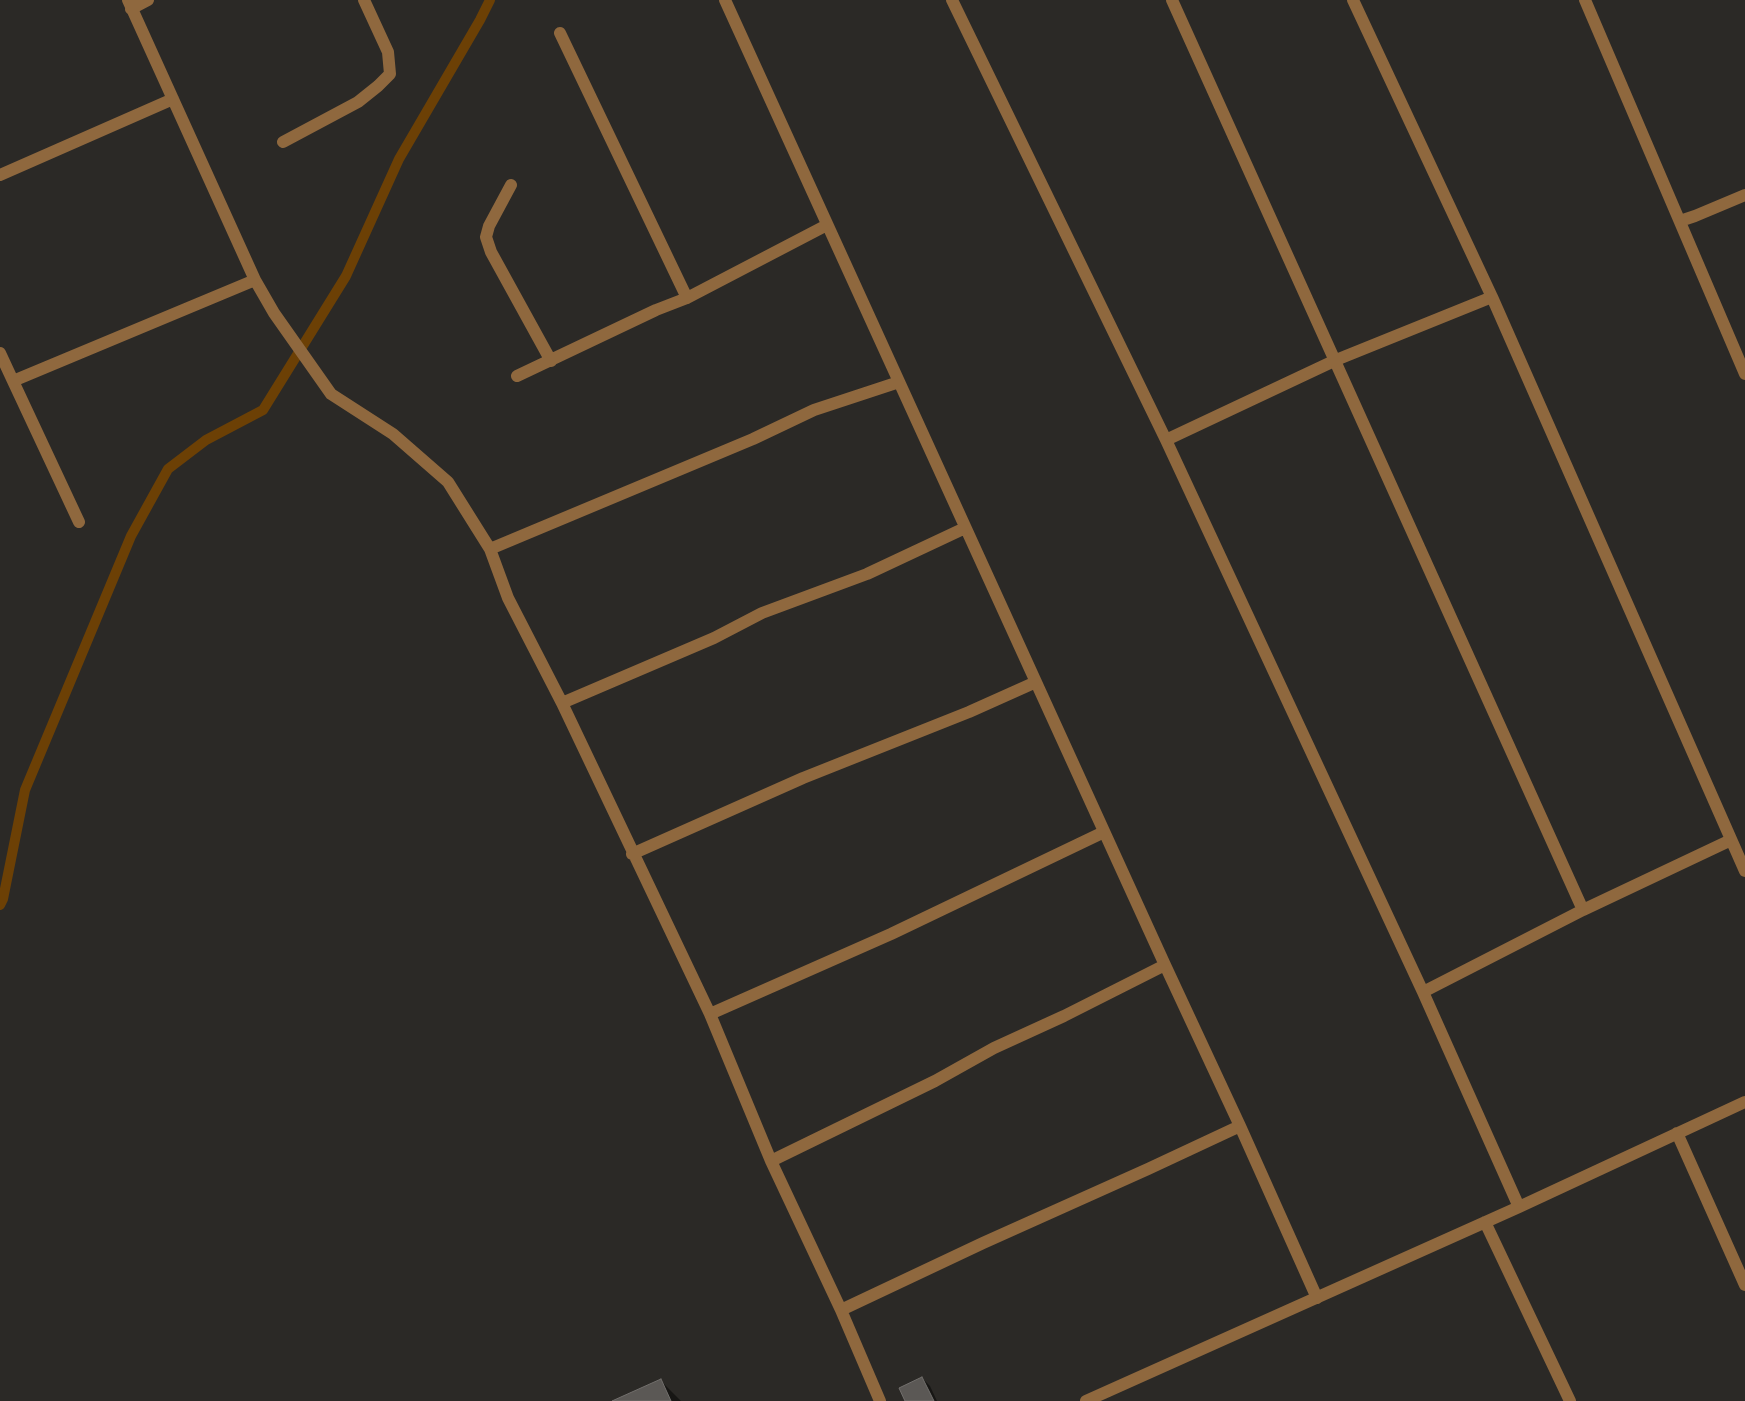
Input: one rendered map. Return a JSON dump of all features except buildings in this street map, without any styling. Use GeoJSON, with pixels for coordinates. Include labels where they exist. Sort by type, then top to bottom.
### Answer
{"type":"FeatureCollection","features":[{"type":"Feature","properties":{"kind":"street"},"geometry":{"type":"LineString","coordinates":[[148,0],[129,4],[255,280],[274,313],[330,394],[393,434],[448,482],[490,549],[508,598],[562,703],[632,854],[710,1014],[771,1162],[841,1310],[880,1401]]}},
{"type":"Feature","properties":{"kind":"street"},"geometry":{"type":"LineString","coordinates":[[283,142],[358,102],[390,74],[388,52],[364,0]]}},
{"type":"Feature","properties":{"kind":"street"},"geometry":{"type":"LineString","coordinates":[[725,0],[1317,1298]]}},
{"type":"Feature","properties":{"kind":"street"},"geometry":{"type":"LineString","coordinates":[[952,0],[1166,440],[1423,992],[1519,1207]]}},
{"type":"Feature","properties":{"kind":"street"},"geometry":{"type":"LineString","coordinates":[[1172,0],[1583,910]]}},
{"type":"Feature","properties":{"kind":"street"},"geometry":{"type":"LineString","coordinates":[[1353,0],[1492,297],[1745,871]]}},
{"type":"Feature","properties":{"kind":"street"},"geometry":{"type":"LineString","coordinates":[[1585,0],[1745,374]]}},
{"type":"Feature","properties":{"kind":"street"},"geometry":{"type":"LineString","coordinates":[[560,33],[687,298]]}},
{"type":"Feature","properties":{"kind":"street"},"geometry":{"type":"LineString","coordinates":[[0,175],[172,100]]}},
{"type":"Feature","properties":{"kind":"street"},"geometry":{"type":"LineString","coordinates":[[511,184],[489,226],[486,237],[492,252],[551,361]]}},
{"type":"Feature","properties":{"kind":"street"},"geometry":{"type":"LineString","coordinates":[[1680,221],[1745,195]]}},
{"type":"Feature","properties":{"kind":"street"},"geometry":{"type":"LineString","coordinates":[[517,376],[656,310],[687,298],[827,225]]}},
{"type":"Feature","properties":{"kind":"street"},"geometry":{"type":"LineString","coordinates":[[13,381],[255,280]]}},
{"type":"Feature","properties":{"kind":"street"},"geometry":{"type":"LineString","coordinates":[[1166,440],[1336,360],[1492,297]]}},
{"type":"Feature","properties":{"kind":"street"},"geometry":{"type":"LineString","coordinates":[[0,353],[79,522]]}},
{"type":"Feature","properties":{"kind":"street"},"geometry":{"type":"LineString","coordinates":[[490,549],[753,439],[814,410],[899,382]]}},
{"type":"Feature","properties":{"kind":"street"},"geometry":{"type":"LineString","coordinates":[[562,703],[714,638],[762,613],[874,570],[965,528]]}},
{"type":"Feature","properties":{"kind":"street"},"geometry":{"type":"LineString","coordinates":[[632,854],[803,778],[969,712],[1036,682]]}},
{"type":"Feature","properties":{"kind":"street"},"geometry":{"type":"LineString","coordinates":[[710,1014],[900,930],[1104,832]]}},
{"type":"Feature","properties":{"kind":"street"},"geometry":{"type":"LineString","coordinates":[[1423,992],[1583,910],[1731,840]]}},
{"type":"Feature","properties":{"kind":"street"},"geometry":{"type":"LineString","coordinates":[[771,1162],[935,1081],[994,1048],[1064,1016],[1165,965]]}},
{"type":"Feature","properties":{"kind":"street"},"geometry":{"type":"LineString","coordinates":[[1086,1401],[1519,1207],[1745,1102]]}},
{"type":"Feature","properties":{"kind":"street"},"geometry":{"type":"LineString","coordinates":[[841,1310],[1240,1126]]}},
{"type":"Feature","properties":{"kind":"street"},"geometry":{"type":"LineString","coordinates":[[1677,1133],[1745,1285]]}},
{"type":"Feature","properties":{"kind":"street"},"geometry":{"type":"LineString","coordinates":[[1484,1222],[1570,1401]]}},
{"type":"Feature","properties":{"kind":"waterway"},"geometry":{"type":"LineString","coordinates":[[0,905],[3,899],[25,790],[131,536],[168,469],[206,440],[263,410],[346,276],[399,159],[490,0]]}}]}
